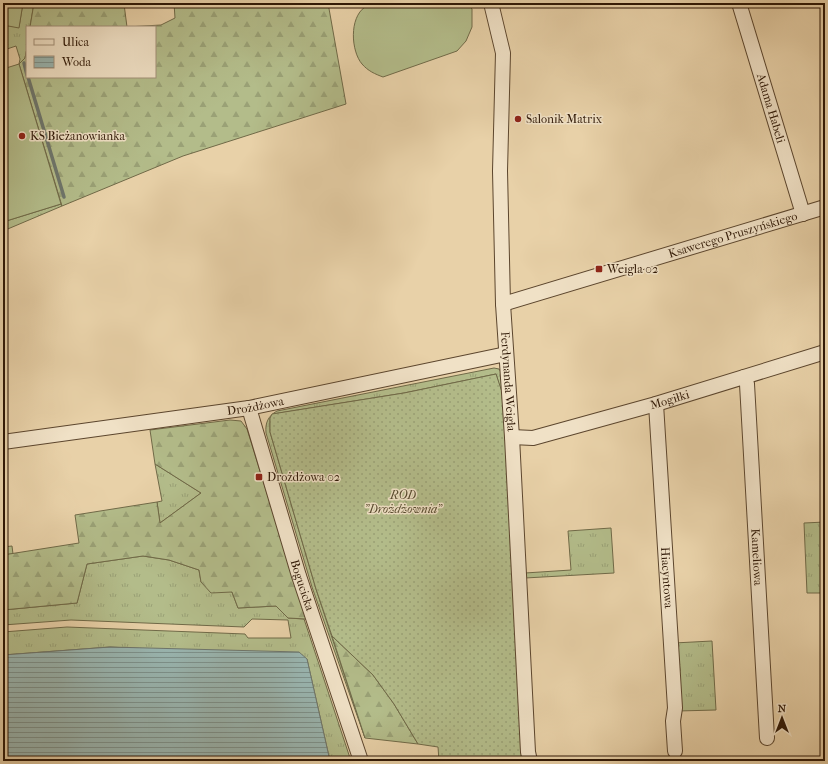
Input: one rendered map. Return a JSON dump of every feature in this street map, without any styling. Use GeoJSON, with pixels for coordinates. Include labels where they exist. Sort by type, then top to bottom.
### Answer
{"type":"FeatureCollection","features":[{"type":"Feature","properties":{"kind":"street","name":"Ferdynanda Weigla"},"geometry":{"type":"LineString","coordinates":[[491,3],[503,53],[500,171],[503,304],[512,437],[528,752],[530,761]]}},
{"type":"Feature","properties":{"kind":"street","name":"Adama Habeli"},"geometry":{"type":"LineString","coordinates":[[740,3],[802,214]]}},
{"type":"Feature","properties":{"kind":"street","name":"Ksawerego Pruszyńskiego"},"geometry":{"type":"LineString","coordinates":[[503,304],[825,207]]}},
{"type":"Feature","properties":{"kind":"street","name":"Mogiłki"},"geometry":{"type":"LineString","coordinates":[[512,437],[533,438],[656,404],[825,352]]}},
{"type":"Feature","properties":{"kind":"street","name":"Drożdżowa"},"geometry":{"type":"LineString","coordinates":[[3,442],[249,408],[506,354]]}},
{"type":"Feature","properties":{"kind":"street","name":"Kameliowa"},"geometry":{"type":"LineString","coordinates":[[744,377],[747,384],[767,738]]}},
{"type":"Feature","properties":{"kind":"street","name":"Hiacyntowa"},"geometry":{"type":"LineString","coordinates":[[656,404],[675,708],[673,721],[675,751]]}},
{"type":"Feature","properties":{"kind":"street","name":"Bogucicka"},"geometry":{"type":"LineString","coordinates":[[249,408],[299,576],[361,761]]}},
{"type":"Feature","properties":{"kind":"green space"},"geometry":{"type":"Polygon","coordinates":[[[3,3],[23,3],[19,28],[3,25],[3,3]]]}},
{"type":"Feature","properties":{"kind":"green space"},"geometry":{"type":"Polygon","coordinates":[[[23,3],[34,3],[30,26],[26,26],[25,58],[19,64],[20,59],[16,46],[4,50],[7,60],[6,63],[3,63],[3,25],[19,27],[23,3]]]}},
{"type":"Feature","properties":{"kind":"green space"},"geometry":{"type":"Polygon","coordinates":[[[34,3],[129,3],[124,4],[127,26],[30,26],[34,3]]]}},
{"type":"Feature","properties":{"kind":"green space"},"geometry":{"type":"Polygon","coordinates":[[[174,3],[328,3],[346,104],[183,156],[62,206],[19,64],[25,58],[26,53],[26,78],[156,78],[156,26],[144,26],[161,25],[175,18],[174,3]]]}},
{"type":"Feature","properties":{"kind":"green space"},"geometry":{"type":"Polygon","coordinates":[[[376,3],[468,3],[472,9],[472,27],[466,41],[457,51],[383,77],[367,69],[362,64],[358,58],[353,35],[356,19],[360,12],[366,6],[376,3]]]}},
{"type":"Feature","properties":{"kind":"green space","name":"KS Bieżanowianka"},"geometry":{"type":"Polygon","coordinates":[[[19,64],[61,204],[3,222],[3,69],[19,64]]]}},
{"type":"Feature","properties":{"kind":"green space"},"geometry":{"type":"Polygon","coordinates":[[[61,204],[62,206],[3,231],[3,222],[61,204]]]}},
{"type":"Feature","properties":{"kind":"green space"},"geometry":{"type":"Polygon","coordinates":[[[494,368],[499,369],[501,372],[509,418],[496,374],[404,393],[273,414],[270,418],[270,432],[316,589],[365,738],[312,587],[266,433],[267,423],[271,415],[277,411],[494,368]]]}},
{"type":"Feature","properties":{"kind":"green space","name":"ROD \"Drożdżownia\""},"geometry":{"type":"Polygon","coordinates":[[[496,374],[504,398],[523,761],[439,761],[438,747],[418,744],[394,704],[373,675],[332,636],[316,589],[270,432],[270,418],[272,414],[404,393],[496,374]]]}},
{"type":"Feature","properties":{"kind":"green space"},"geometry":{"type":"Polygon","coordinates":[[[230,420],[241,421],[247,429],[306,619],[288,618],[276,606],[238,608],[232,592],[211,593],[201,582],[199,570],[169,560],[143,556],[87,564],[77,603],[3,610],[3,555],[79,543],[75,515],[157,502],[160,523],[201,493],[155,464],[150,430],[230,420]]]}},
{"type":"Feature","properties":{"kind":"green space"},"geometry":{"type":"Polygon","coordinates":[[[155,464],[201,493],[160,523],[157,502],[162,501],[155,464]]]}},
{"type":"Feature","properties":{"kind":"green space"},"geometry":{"type":"Polygon","coordinates":[[[825,522],[825,593],[807,593],[804,523],[825,522]]]}},
{"type":"Feature","properties":{"kind":"green space"},"geometry":{"type":"Polygon","coordinates":[[[611,528],[614,573],[525,578],[525,573],[571,570],[568,531],[611,528]]]}},
{"type":"Feature","properties":{"kind":"green space"},"geometry":{"type":"Polygon","coordinates":[[[12,546],[13,554],[3,555],[3,547],[12,546]]]}},
{"type":"Feature","properties":{"kind":"green space"},"geometry":{"type":"Polygon","coordinates":[[[143,556],[169,560],[199,570],[201,582],[232,592],[238,608],[276,606],[288,618],[304,619],[351,761],[330,761],[307,659],[110,647],[3,655],[3,632],[67,627],[245,634],[248,638],[291,638],[288,620],[252,619],[244,627],[71,620],[3,625],[3,610],[77,603],[87,564],[143,556]]]}},
{"type":"Feature","properties":{"kind":"green space"},"geometry":{"type":"Polygon","coordinates":[[[332,636],[373,675],[394,704],[418,744],[365,738],[332,636]]]}},
{"type":"Feature","properties":{"kind":"green space"},"geometry":{"type":"Polygon","coordinates":[[[712,641],[716,710],[678,711],[676,674],[680,671],[679,661],[675,659],[674,643],[712,641]]]}},
{"type":"Feature","properties":{"kind":"water"},"geometry":{"type":"Polygon","coordinates":[[[110,647],[299,652],[307,659],[330,761],[3,761],[3,655],[110,647]]]}},
{"type":"Feature","properties":{"kind":"waterway"},"geometry":{"type":"LineString","coordinates":[[24,63],[26,71]]}},
{"type":"Feature","properties":{"kind":"waterway"},"geometry":{"type":"LineString","coordinates":[[28,78],[64,197]]}},
{"type":"Feature","properties":{"kind":"place","name":"Salonik Matrix"},"geometry":{"type":"Point","coordinates":[518,119]}},
{"type":"Feature","properties":{"kind":"place","name":"KS Bieżanowianka"},"geometry":{"type":"Point","coordinates":[22,136]}},
{"type":"Feature","properties":{"kind":"place","name":"Weigla 02"},"geometry":{"type":"Point","coordinates":[599,269]}},
{"type":"Feature","properties":{"kind":"place","name":"Drożdżowa 02"},"geometry":{"type":"Point","coordinates":[259,477]}}]}
